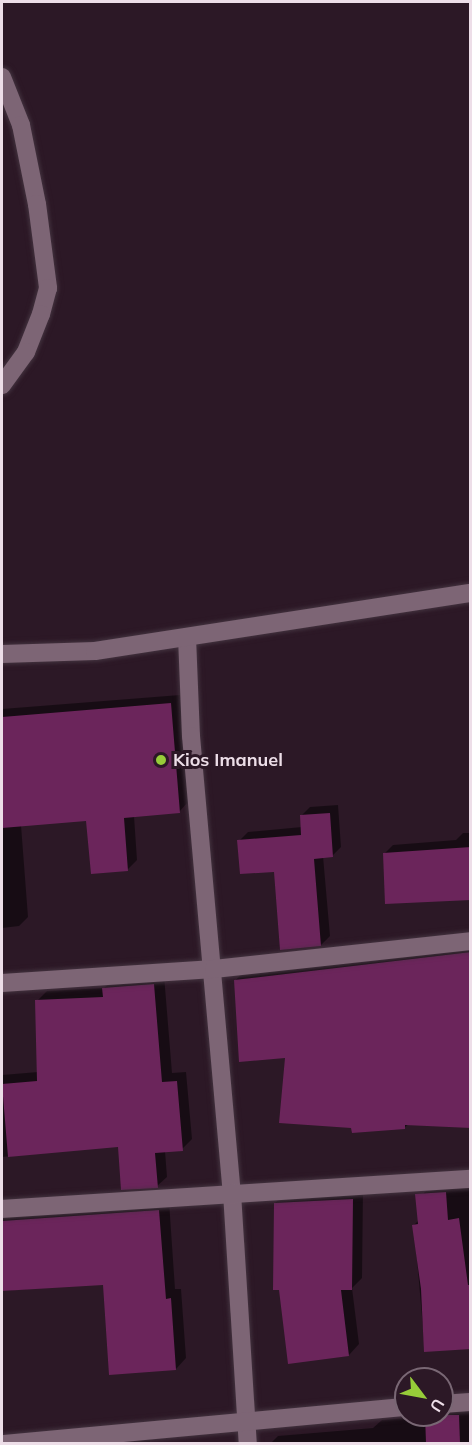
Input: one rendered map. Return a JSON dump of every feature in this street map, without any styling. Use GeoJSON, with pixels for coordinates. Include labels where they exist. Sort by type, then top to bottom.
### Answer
{"type":"FeatureCollection","features":[{"type":"Feature","properties":{"kind":"street"},"geometry":{"type":"LineString","coordinates":[[2,77],[21,125],[37,204],[48,288],[41,314],[26,352],[2,385]]}},
{"type":"Feature","properties":{"kind":"street"},"geometry":{"type":"LineString","coordinates":[[2,654],[95,651],[471,593]]}},
{"type":"Feature","properties":{"kind":"street"},"geometry":{"type":"LineString","coordinates":[[187,637],[191,736],[214,969],[232,1193],[248,1443]]}},
{"type":"Feature","properties":{"kind":"street"},"geometry":{"type":"LineString","coordinates":[[2,983],[214,969],[471,941]]}},
{"type":"Feature","properties":{"kind":"street"},"geometry":{"type":"LineString","coordinates":[[2,1209],[471,1179]]}},
{"type":"Feature","properties":{"kind":"street"},"geometry":{"type":"LineString","coordinates":[[454,1403],[471,1402]]}},
{"type":"Feature","properties":{"kind":"street"},"geometry":{"type":"LineString","coordinates":[[4,1443],[394,1408]]}},
{"type":"Feature","properties":{"kind":"building"},"geometry":{"type":"Polygon","coordinates":[[[171,703],[180,813],[124,818],[128,871],[91,874],[86,821],[2,828],[2,717],[171,703]]]}},
{"type":"Feature","properties":{"kind":"building"},"geometry":{"type":"Polygon","coordinates":[[[330,813],[333,857],[314,859],[321,946],[280,950],[274,872],[240,874],[237,840],[301,835],[300,815],[330,813]]]}},
{"type":"Feature","properties":{"kind":"building"},"geometry":{"type":"Polygon","coordinates":[[[471,847],[471,900],[385,904],[383,853],[471,847]]]}},
{"type":"Feature","properties":{"kind":"building"},"geometry":{"type":"Polygon","coordinates":[[[471,952],[471,1128],[405,1125],[405,1129],[352,1133],[351,1128],[279,1123],[285,1058],[239,1062],[234,980],[471,952]]]}},
{"type":"Feature","properties":{"kind":"building"},"geometry":{"type":"Polygon","coordinates":[[[154,984],[162,1082],[177,1081],[183,1151],[155,1153],[158,1188],[121,1190],[118,1147],[8,1157],[2,1084],[37,1081],[35,1000],[103,997],[102,988],[154,984]]]}},
{"type":"Feature","properties":{"kind":"building"},"geometry":{"type":"Polygon","coordinates":[[[446,1192],[448,1220],[459,1218],[468,1285],[471,1285],[471,1349],[424,1352],[421,1289],[412,1225],[418,1224],[415,1194],[446,1192]]]}},
{"type":"Feature","properties":{"kind":"building"},"geometry":{"type":"Polygon","coordinates":[[[353,1199],[352,1290],[341,1290],[349,1356],[288,1364],[279,1290],[273,1290],[274,1203],[353,1199]]]}},
{"type":"Feature","properties":{"kind":"building"},"geometry":{"type":"Polygon","coordinates":[[[159,1210],[166,1299],[171,1298],[176,1370],[109,1375],[103,1285],[2,1291],[2,1221],[159,1210]]]}},
{"type":"Feature","properties":{"kind":"building"},"geometry":{"type":"Polygon","coordinates":[[[454,1415],[459,1415],[460,1443],[426,1443],[425,1427],[454,1427],[454,1415]]]}},
{"type":"Feature","properties":{"kind":"place","name":"Kios Imanuel"},"geometry":{"type":"Point","coordinates":[161,760]}}]}
